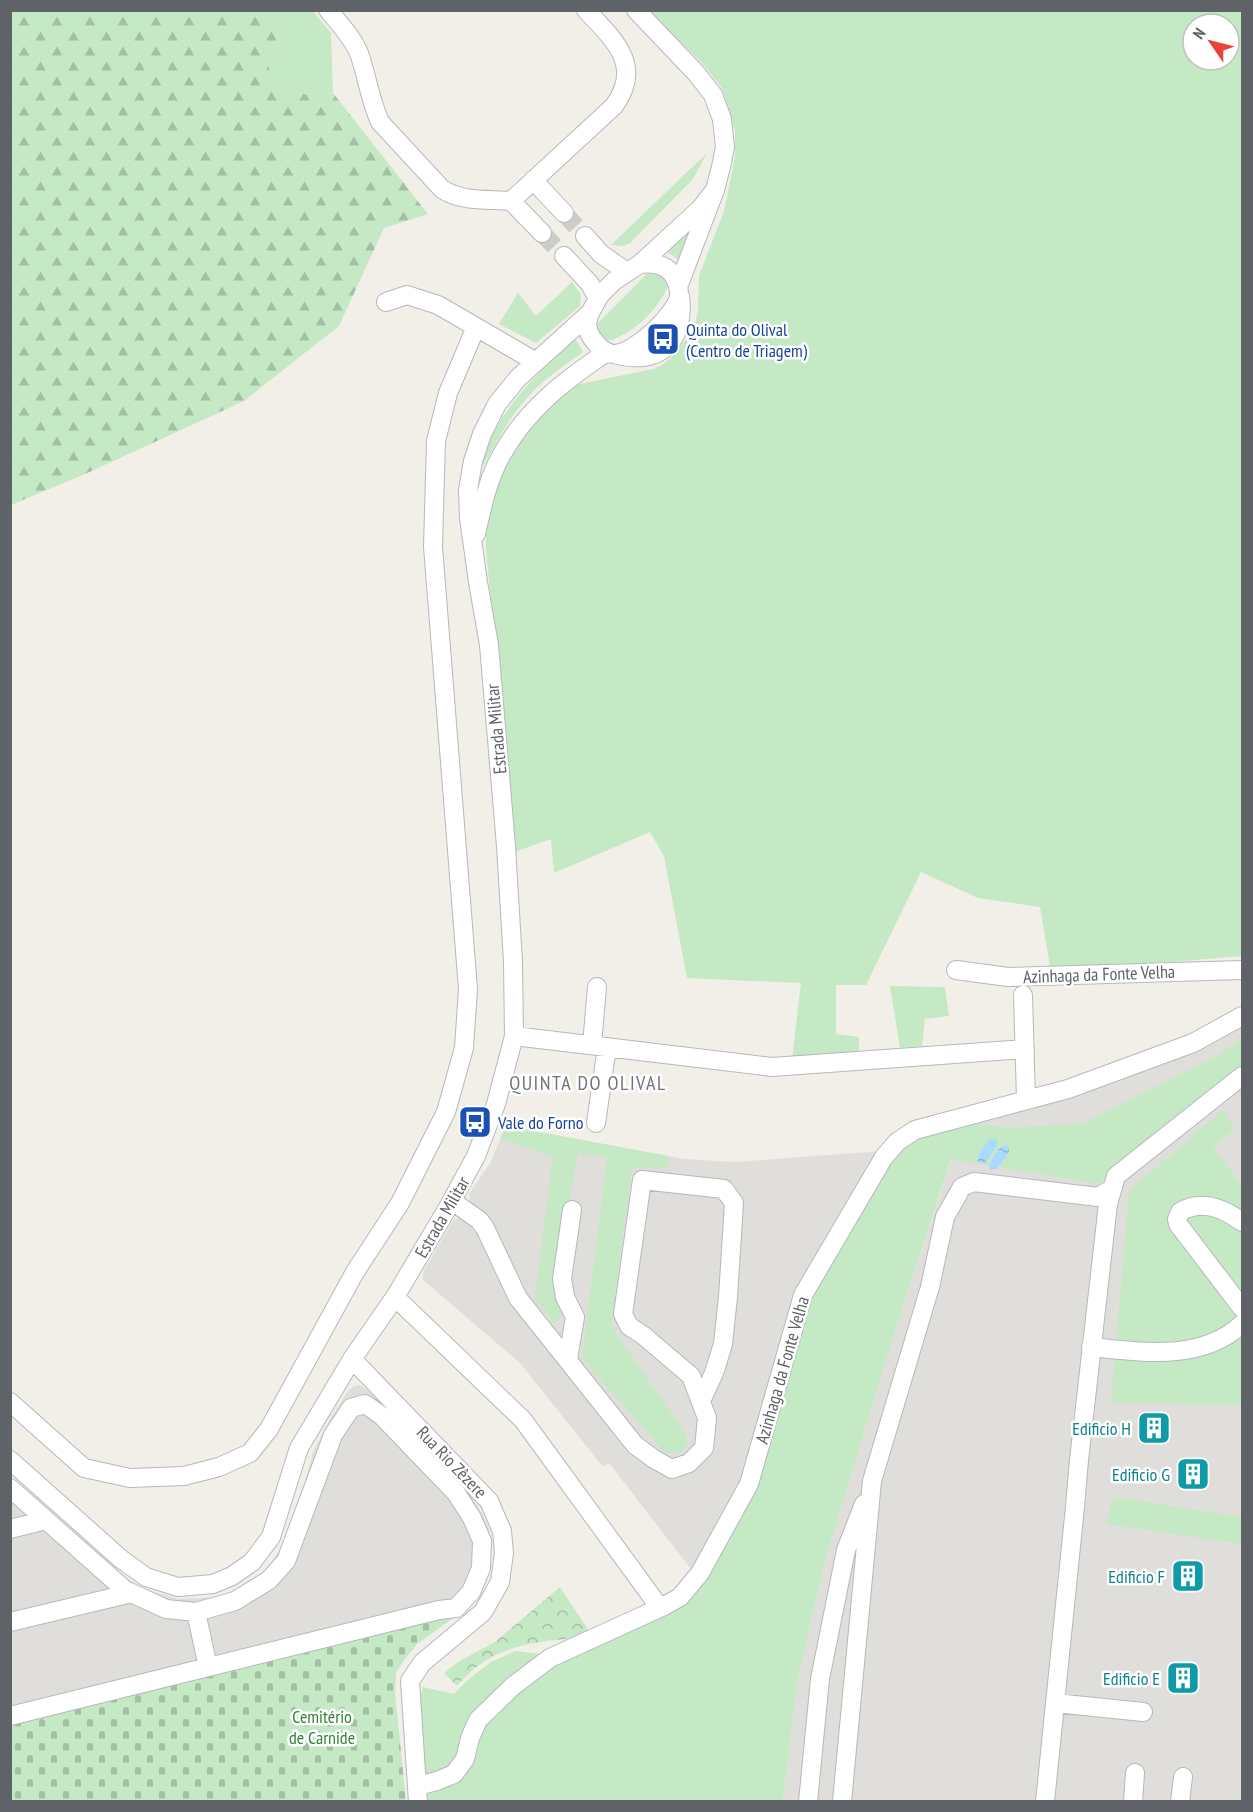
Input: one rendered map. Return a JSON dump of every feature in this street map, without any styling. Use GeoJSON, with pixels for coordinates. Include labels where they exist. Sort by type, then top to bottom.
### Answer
{"type":"FeatureCollection","features":[{"type":"Feature","properties":{"kind":"street"},"geometry":{"type":"LineString","coordinates":[[328,10],[358,51],[374,110],[380,122],[442,189],[449,194],[468,198],[511,201],[542,233]]}},
{"type":"Feature","properties":{"kind":"street"},"geometry":{"type":"LineString","coordinates":[[511,201],[614,106],[622,92],[627,72],[621,50],[614,39],[586,10]]}},
{"type":"Feature","properties":{"kind":"street","name":"Estrada Militar"},"geometry":{"type":"LineString","coordinates":[[474,544],[485,497],[501,456],[526,417],[559,385],[610,353],[625,352],[654,331],[666,317],[679,291],[715,190],[725,147],[722,119],[713,95],[696,73],[636,10]]}},
{"type":"Feature","properties":{"kind":"street"},"geometry":{"type":"LineString","coordinates":[[533,180],[564,213]]}},
{"type":"Feature","properties":{"kind":"street","name":"Estrada Militar"},"geometry":{"type":"LineString","coordinates":[[10,1460],[122,1559],[146,1577],[178,1587],[213,1584],[232,1576],[252,1562],[271,1537],[299,1448],[352,1359],[395,1297],[476,1156],[488,1127],[514,1036],[513,963],[504,822],[489,645],[469,518],[468,490],[473,461],[482,434],[497,404],[518,378],[594,306],[614,281],[633,268],[701,208],[715,190]]}},
{"type":"Feature","properties":{"kind":"street"},"geometry":{"type":"LineString","coordinates":[[585,236],[601,254],[633,268],[650,263],[662,265],[674,276],[679,291]]}},
{"type":"Feature","properties":{"kind":"street"},"geometry":{"type":"LineString","coordinates":[[564,256],[590,284],[594,306],[587,329],[590,337],[598,346],[610,353]]}},
{"type":"Feature","properties":{"kind":"street"},"geometry":{"type":"LineString","coordinates":[[386,302],[407,295],[438,305],[536,362]]}},
{"type":"Feature","properties":{"kind":"street"},"geometry":{"type":"LineString","coordinates":[[10,1402],[84,1468],[130,1478],[184,1476],[219,1467],[250,1453],[269,1430],[355,1272],[400,1203],[446,1112],[464,1048],[468,988],[433,547],[436,441],[448,393],[476,327]]}},
{"type":"Feature","properties":{"kind":"street","name":"Azinhaga da Fonte Velha"},"geometry":{"type":"LineString","coordinates":[[956,970],[1008,977],[1242,970]]}},
{"type":"Feature","properties":{"kind":"street"},"geometry":{"type":"LineString","coordinates":[[596,1123],[599,1046],[597,987]]}},
{"type":"Feature","properties":{"kind":"street"},"geometry":{"type":"LineString","coordinates":[[1023,995],[1026,1100]]}},
{"type":"Feature","properties":{"kind":"street","name":"Azinhaga da Fonte Velha"},"geometry":{"type":"LineString","coordinates":[[417,1794],[454,1774],[465,1759],[470,1738],[478,1720],[513,1686],[550,1658],[680,1597],[700,1573],[749,1484],[803,1295],[885,1157],[897,1142],[915,1130],[1068,1089],[1193,1043],[1242,1016]]}},
{"type":"Feature","properties":{"kind":"street"},"geometry":{"type":"LineString","coordinates":[[514,1036],[772,1067],[1025,1049]]}},
{"type":"Feature","properties":{"kind":"street"},"geometry":{"type":"LineString","coordinates":[[1045,1802],[1091,1347],[1108,1204],[1116,1176],[1242,1076]]}},
{"type":"Feature","properties":{"kind":"street"},"geometry":{"type":"LineString","coordinates":[[452,1201],[479,1220],[518,1298],[635,1444],[672,1469],[689,1463],[704,1448],[707,1418],[700,1401],[691,1376],[629,1326],[622,1314],[642,1180],[724,1189],[734,1203],[723,1344],[714,1373],[700,1401]]}},
{"type":"Feature","properties":{"kind":"street"},"geometry":{"type":"LineString","coordinates":[[808,1802],[820,1679],[846,1550],[872,1481],[930,1287],[945,1217],[962,1187],[975,1182],[1098,1197],[1113,1188]]}},
{"type":"Feature","properties":{"kind":"street"},"geometry":{"type":"LineString","coordinates":[[1242,1222],[1234,1215],[1217,1208],[1198,1205],[1180,1212],[1177,1219],[1242,1308]]}},
{"type":"Feature","properties":{"kind":"street"},"geometry":{"type":"LineString","coordinates":[[568,1359],[574,1317],[565,1297],[562,1278],[572,1210]]}},
{"type":"Feature","properties":{"kind":"street"},"geometry":{"type":"LineString","coordinates":[[395,1297],[523,1420],[660,1608]]}},
{"type":"Feature","properties":{"kind":"street"},"geometry":{"type":"LineString","coordinates":[[1091,1347],[1171,1353],[1199,1347],[1224,1337],[1242,1324]]}},
{"type":"Feature","properties":{"kind":"street","name":"Rua Rio Zêzere"},"geometry":{"type":"LineString","coordinates":[[352,1359],[489,1501],[502,1531],[504,1553],[500,1582],[483,1612],[422,1663],[410,1681],[417,1794]]}},
{"type":"Feature","properties":{"kind":"street"},"geometry":{"type":"LineString","coordinates":[[10,1488],[125,1590],[166,1609],[196,1612],[236,1601],[269,1580],[286,1561],[333,1435],[351,1408],[366,1404],[382,1416],[456,1493],[472,1518],[482,1541],[481,1568],[471,1592],[456,1608],[439,1610],[10,1716]]}},
{"type":"Feature","properties":{"kind":"street"},"geometry":{"type":"LineString","coordinates":[[842,1802],[872,1481]]}},
{"type":"Feature","properties":{"kind":"street"},"geometry":{"type":"LineString","coordinates":[[10,1529],[46,1520]]}},
{"type":"Feature","properties":{"kind":"street"},"geometry":{"type":"LineString","coordinates":[[10,1622],[132,1593]]}},
{"type":"Feature","properties":{"kind":"street"},"geometry":{"type":"LineString","coordinates":[[196,1612],[208,1667]]}},
{"type":"Feature","properties":{"kind":"street"},"geometry":{"type":"LineString","coordinates":[[1055,1703],[1143,1712]]}},
{"type":"Feature","properties":{"kind":"street"},"geometry":{"type":"LineString","coordinates":[[1133,1802],[1135,1773]]}},
{"type":"Feature","properties":{"kind":"street"},"geometry":{"type":"LineString","coordinates":[[1180,1802],[1183,1777]]}},
{"type":"Feature","properties":{"kind":"shaded area"},"geometry":{"type":"Polygon","coordinates":[[[1242,1025],[1242,1801],[783,1802],[798,1677],[825,1561],[892,1341],[964,1121],[1092,1090],[1194,1051],[1242,1025]]]}},
{"type":"Feature","properties":{"kind":"shaded area"},"geometry":{"type":"Polygon","coordinates":[[[506,1126],[684,1159],[734,1162],[882,1151],[742,1481],[691,1569],[609,1463],[603,1467],[520,1363],[423,1280],[423,1272],[454,1219],[460,1218],[466,1210],[470,1200],[469,1194],[490,1163],[506,1126]]]}},
{"type":"Feature","properties":{"kind":"shaded area"},"geometry":{"type":"Polygon","coordinates":[[[360,1385],[369,1391],[473,1499],[482,1513],[489,1529],[492,1548],[487,1580],[472,1605],[459,1614],[11,1725],[10,1476],[108,1565],[141,1588],[179,1599],[217,1597],[242,1588],[266,1571],[284,1543],[295,1518],[313,1452],[330,1419],[349,1390],[360,1385]]]}},
{"type":"Feature","properties":{"kind":"green space"},"geometry":{"type":"Polygon","coordinates":[[[11,10],[258,11],[279,32],[269,58],[269,76],[280,89],[308,95],[333,93],[428,214],[384,228],[339,326],[244,401],[85,474],[11,505],[11,10]]]}},
{"type":"Feature","properties":{"kind":"green space"},"geometry":{"type":"Polygon","coordinates":[[[258,11],[313,11],[331,33],[333,93],[308,95],[280,89],[268,76],[269,58],[279,32],[258,11]]]}},
{"type":"Feature","properties":{"kind":"green space"},"geometry":{"type":"Polygon","coordinates":[[[649,11],[1242,11],[1242,956],[1051,972],[1040,907],[978,898],[921,872],[866,985],[836,985],[836,1034],[859,1037],[859,1051],[792,1059],[801,983],[687,978],[664,856],[650,832],[554,873],[551,839],[514,852],[486,549],[486,526],[506,457],[550,403],[575,385],[653,369],[664,364],[693,330],[698,312],[699,276],[724,211],[735,157],[735,130],[721,87],[702,63],[649,11]]]}},
{"type":"Feature","properties":{"kind":"green space"},"geometry":{"type":"Polygon","coordinates":[[[707,153],[693,179],[630,243],[623,246],[611,245],[707,153]]]}},
{"type":"Feature","properties":{"kind":"green space"},"geometry":{"type":"Polygon","coordinates":[[[689,228],[691,231],[681,262],[666,251],[689,228]]]}},
{"type":"Feature","properties":{"kind":"green space"},"geometry":{"type":"Polygon","coordinates":[[[648,273],[660,276],[668,286],[658,304],[628,332],[609,341],[604,338],[599,333],[597,324],[648,273]]]}},
{"type":"Feature","properties":{"kind":"green space"},"geometry":{"type":"Polygon","coordinates":[[[572,282],[581,295],[580,306],[536,343],[499,324],[518,293],[536,316],[572,282]]]}},
{"type":"Feature","properties":{"kind":"green space"},"geometry":{"type":"Polygon","coordinates":[[[575,338],[583,352],[528,396],[506,426],[484,465],[481,464],[497,427],[516,399],[575,338]]]}},
{"type":"Feature","properties":{"kind":"green space"},"geometry":{"type":"Polygon","coordinates":[[[890,986],[945,987],[949,1016],[925,1019],[922,1046],[900,1048],[890,986]]]}},
{"type":"Feature","properties":{"kind":"green space"},"geometry":{"type":"Polygon","coordinates":[[[1242,1038],[1242,1065],[1098,1184],[951,1159],[892,1341],[825,1561],[798,1677],[783,1801],[426,1801],[418,1703],[423,1687],[454,1694],[491,1662],[515,1651],[566,1657],[671,1611],[754,1490],[811,1292],[892,1160],[903,1148],[920,1136],[964,1121],[1008,1128],[1084,1123],[1220,1054],[1242,1038]]]}},
{"type":"Feature","properties":{"kind":"green space"},"geometry":{"type":"Polygon","coordinates":[[[1223,1110],[1235,1129],[1213,1148],[1242,1186],[1242,1405],[1111,1403],[1129,1191],[1223,1110]]]}},
{"type":"Feature","properties":{"kind":"green space"},"geometry":{"type":"Polygon","coordinates":[[[506,1126],[668,1156],[667,1168],[632,1168],[611,1326],[685,1433],[688,1443],[681,1453],[665,1453],[582,1358],[607,1157],[578,1153],[556,1279],[562,1316],[554,1324],[535,1298],[553,1156],[500,1139],[506,1126]]]}},
{"type":"Feature","properties":{"kind":"green space"},"geometry":{"type":"Polygon","coordinates":[[[1114,1497],[1242,1517],[1242,1544],[1106,1524],[1114,1497]]]}},
{"type":"Feature","properties":{"kind":"green space"},"geometry":{"type":"Polygon","coordinates":[[[560,1587],[593,1637],[536,1643],[502,1652],[471,1671],[457,1686],[444,1673],[458,1662],[495,1642],[560,1587]]]}},
{"type":"Feature","properties":{"kind":"green space","name":"Cemitério de Carnide"},"geometry":{"type":"Polygon","coordinates":[[[459,1614],[417,1644],[396,1673],[395,1693],[406,1801],[11,1801],[10,1725],[459,1614]]]}},
{"type":"Feature","properties":{"kind":"water"},"geometry":{"type":"Polygon","coordinates":[[[992,1139],[997,1140],[997,1146],[985,1163],[979,1163],[977,1161],[981,1152],[992,1139]]]}},
{"type":"Feature","properties":{"kind":"water"},"geometry":{"type":"Polygon","coordinates":[[[1004,1145],[1009,1147],[1009,1152],[997,1169],[991,1170],[989,1167],[993,1158],[1004,1145]]]}},
{"type":"Feature","properties":{"kind":"tunnel"},"geometry":{"type":"LineString","coordinates":[[564,213],[585,236]]}},
{"type":"Feature","properties":{"kind":"tunnel"},"geometry":{"type":"LineString","coordinates":[[542,233],[564,256]]}},
{"type":"Feature","properties":{"kind":"place","name":"Quinta do Olival (Centro de Triagem)"},"geometry":{"type":"Point","coordinates":[663,339]}},
{"type":"Feature","properties":{"kind":"place","name":"Vale do Forno"},"geometry":{"type":"Point","coordinates":[475,1122]}},
{"type":"Feature","properties":{"kind":"place","name":"Edificio H"},"geometry":{"type":"Point","coordinates":[1154,1428]}},
{"type":"Feature","properties":{"kind":"place","name":"Edificio G"},"geometry":{"type":"Point","coordinates":[1193,1474]}},
{"type":"Feature","properties":{"kind":"place","name":"Edificio F"},"geometry":{"type":"Point","coordinates":[1188,1576]}},
{"type":"Feature","properties":{"kind":"place","name":"Edificio E"},"geometry":{"type":"Point","coordinates":[1183,1678]}},
{"type":"Feature","properties":{"kind":"district","name":"QUINTA DO OLIVAL"},"geometry":{"type":"Point","coordinates":[588,1083]}}]}
